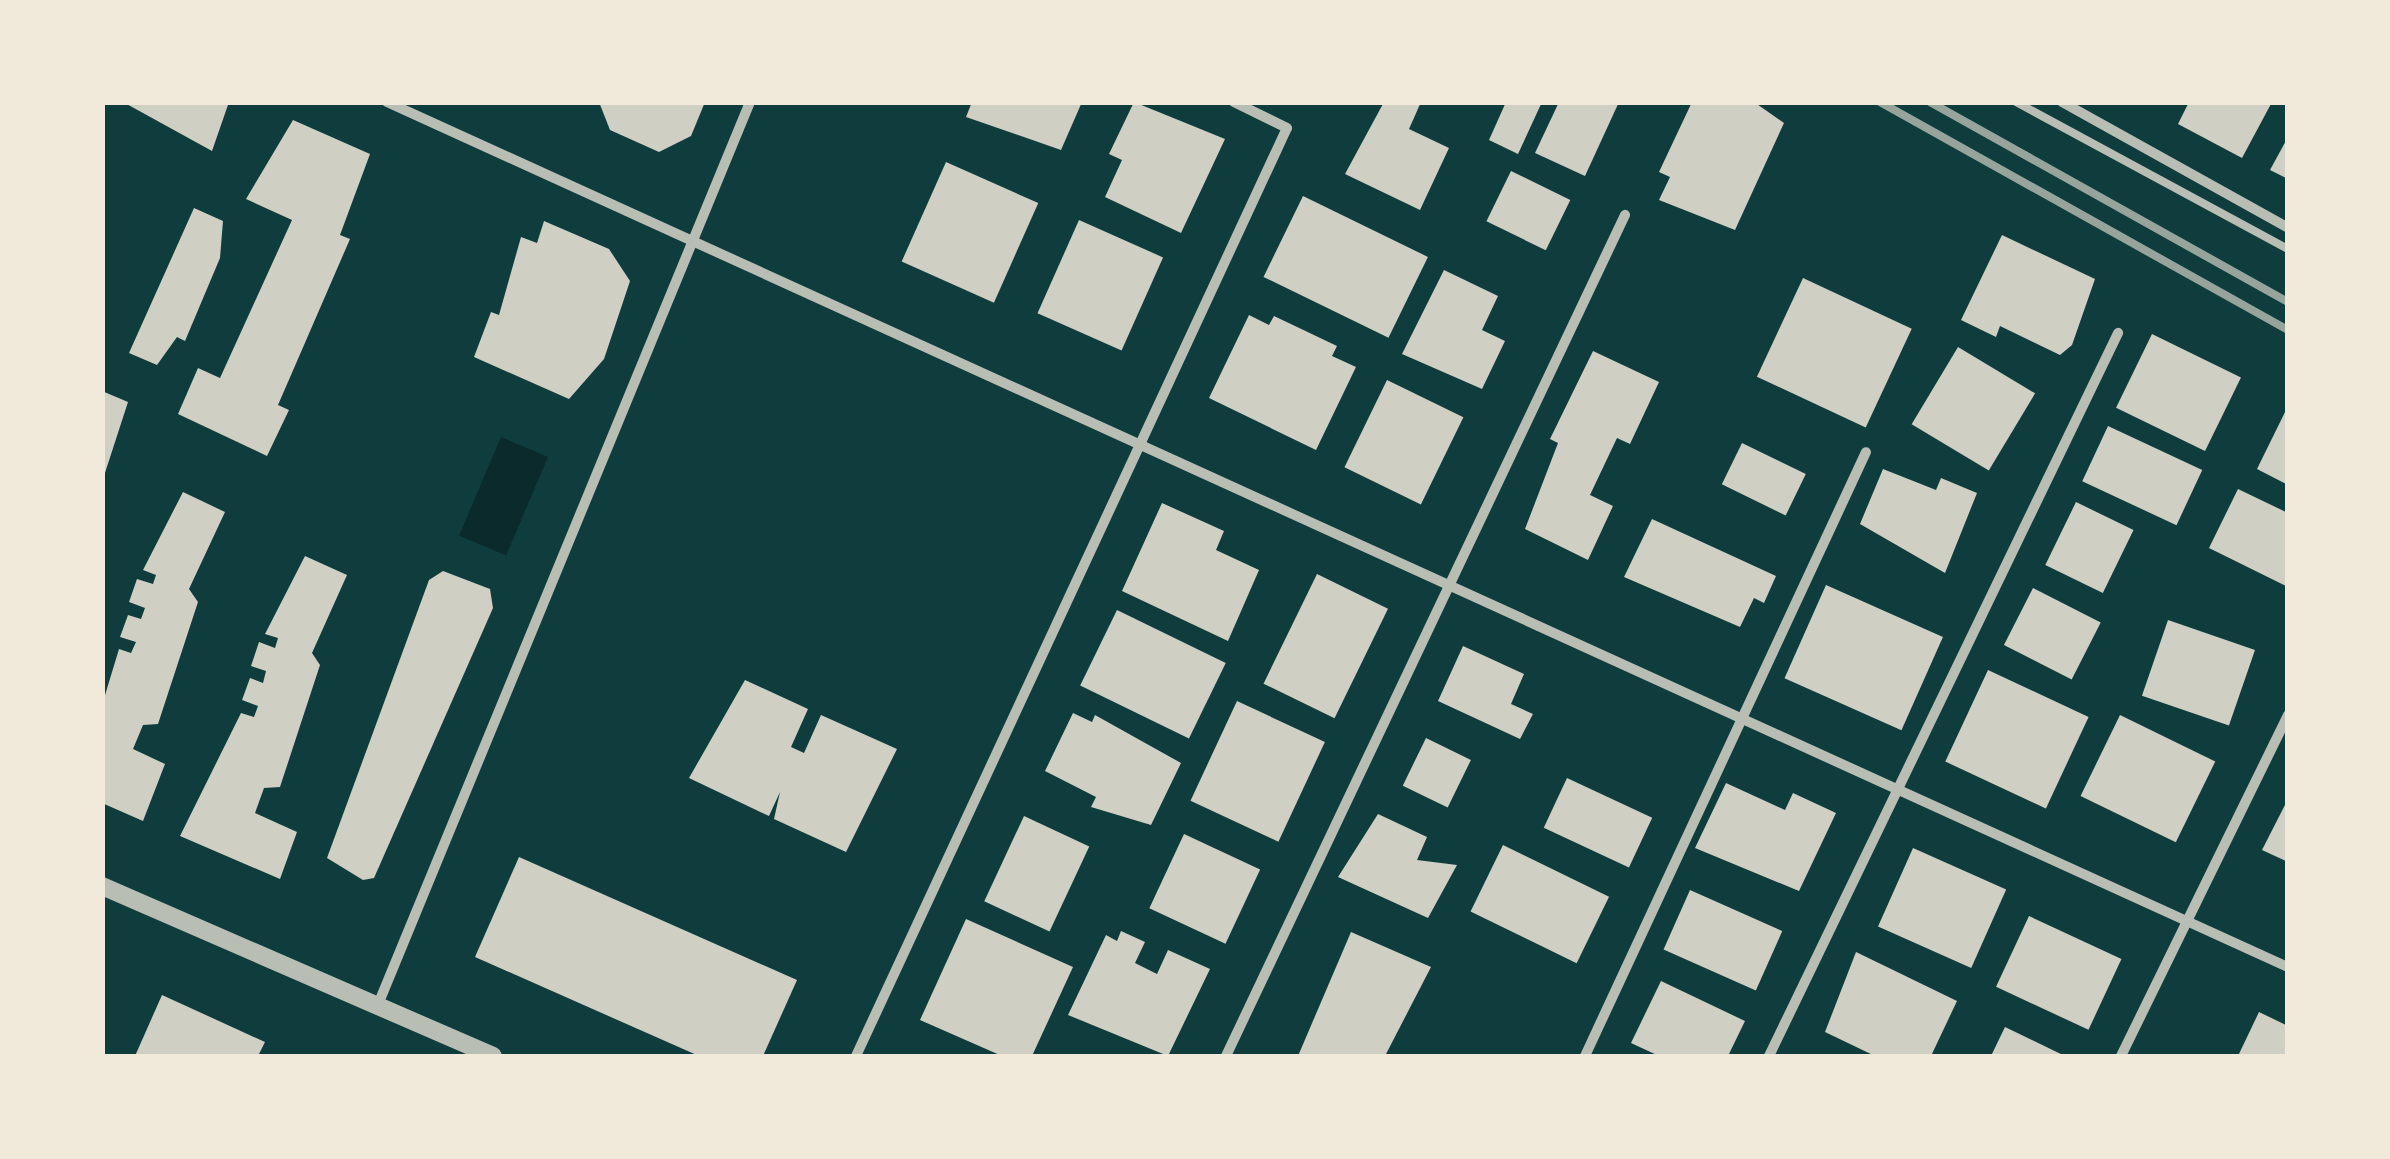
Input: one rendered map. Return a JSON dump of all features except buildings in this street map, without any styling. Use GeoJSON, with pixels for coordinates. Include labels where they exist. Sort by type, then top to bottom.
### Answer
{"type":"FeatureCollection","features":[{"type":"Feature","properties":{"kind":"street"},"geometry":{"type":"LineString","coordinates":[[387,102],[2288,966]]}},
{"type":"Feature","properties":{"kind":"street"},"geometry":{"type":"LineString","coordinates":[[377,1007],[750,102]]}},
{"type":"Feature","properties":{"kind":"street"},"geometry":{"type":"LineString","coordinates":[[856,1056],[1287,128],[1234,102]]}},
{"type":"Feature","properties":{"kind":"street"},"geometry":{"type":"LineString","coordinates":[[2062,102],[2288,228]]}},
{"type":"Feature","properties":{"kind":"street"},"geometry":{"type":"LineString","coordinates":[[1226,1056],[1625,215]]}},
{"type":"Feature","properties":{"kind":"street"},"geometry":{"type":"LineString","coordinates":[[1769,1056],[2118,332]]}},
{"type":"Feature","properties":{"kind":"street"},"geometry":{"type":"LineString","coordinates":[[1585,1056],[1746,719],[1866,452]]}},
{"type":"Feature","properties":{"kind":"street"},"geometry":{"type":"LineString","coordinates":[[2120,1056],[2288,715]]}},
{"type":"Feature","properties":{"kind":"street"},"geometry":{"type":"LineString","coordinates":[[102,886],[494,1056]]}},
{"type":"Feature","properties":{"kind":"lane"},"geometry":{"type":"LineString","coordinates":[[2016,102],[2288,248]]}},
{"type":"Feature","properties":{"kind":"water"},"geometry":{"type":"Polygon","coordinates":[[[501,437],[548,457],[506,555],[459,535],[501,437]]]}},
{"type":"Feature","properties":{"kind":"railway"},"geometry":{"type":"LineString","coordinates":[[1880,102],[2288,330]]}},
{"type":"Feature","properties":{"kind":"railway"},"geometry":{"type":"LineString","coordinates":[[1930,102],[2288,302]]}}]}
